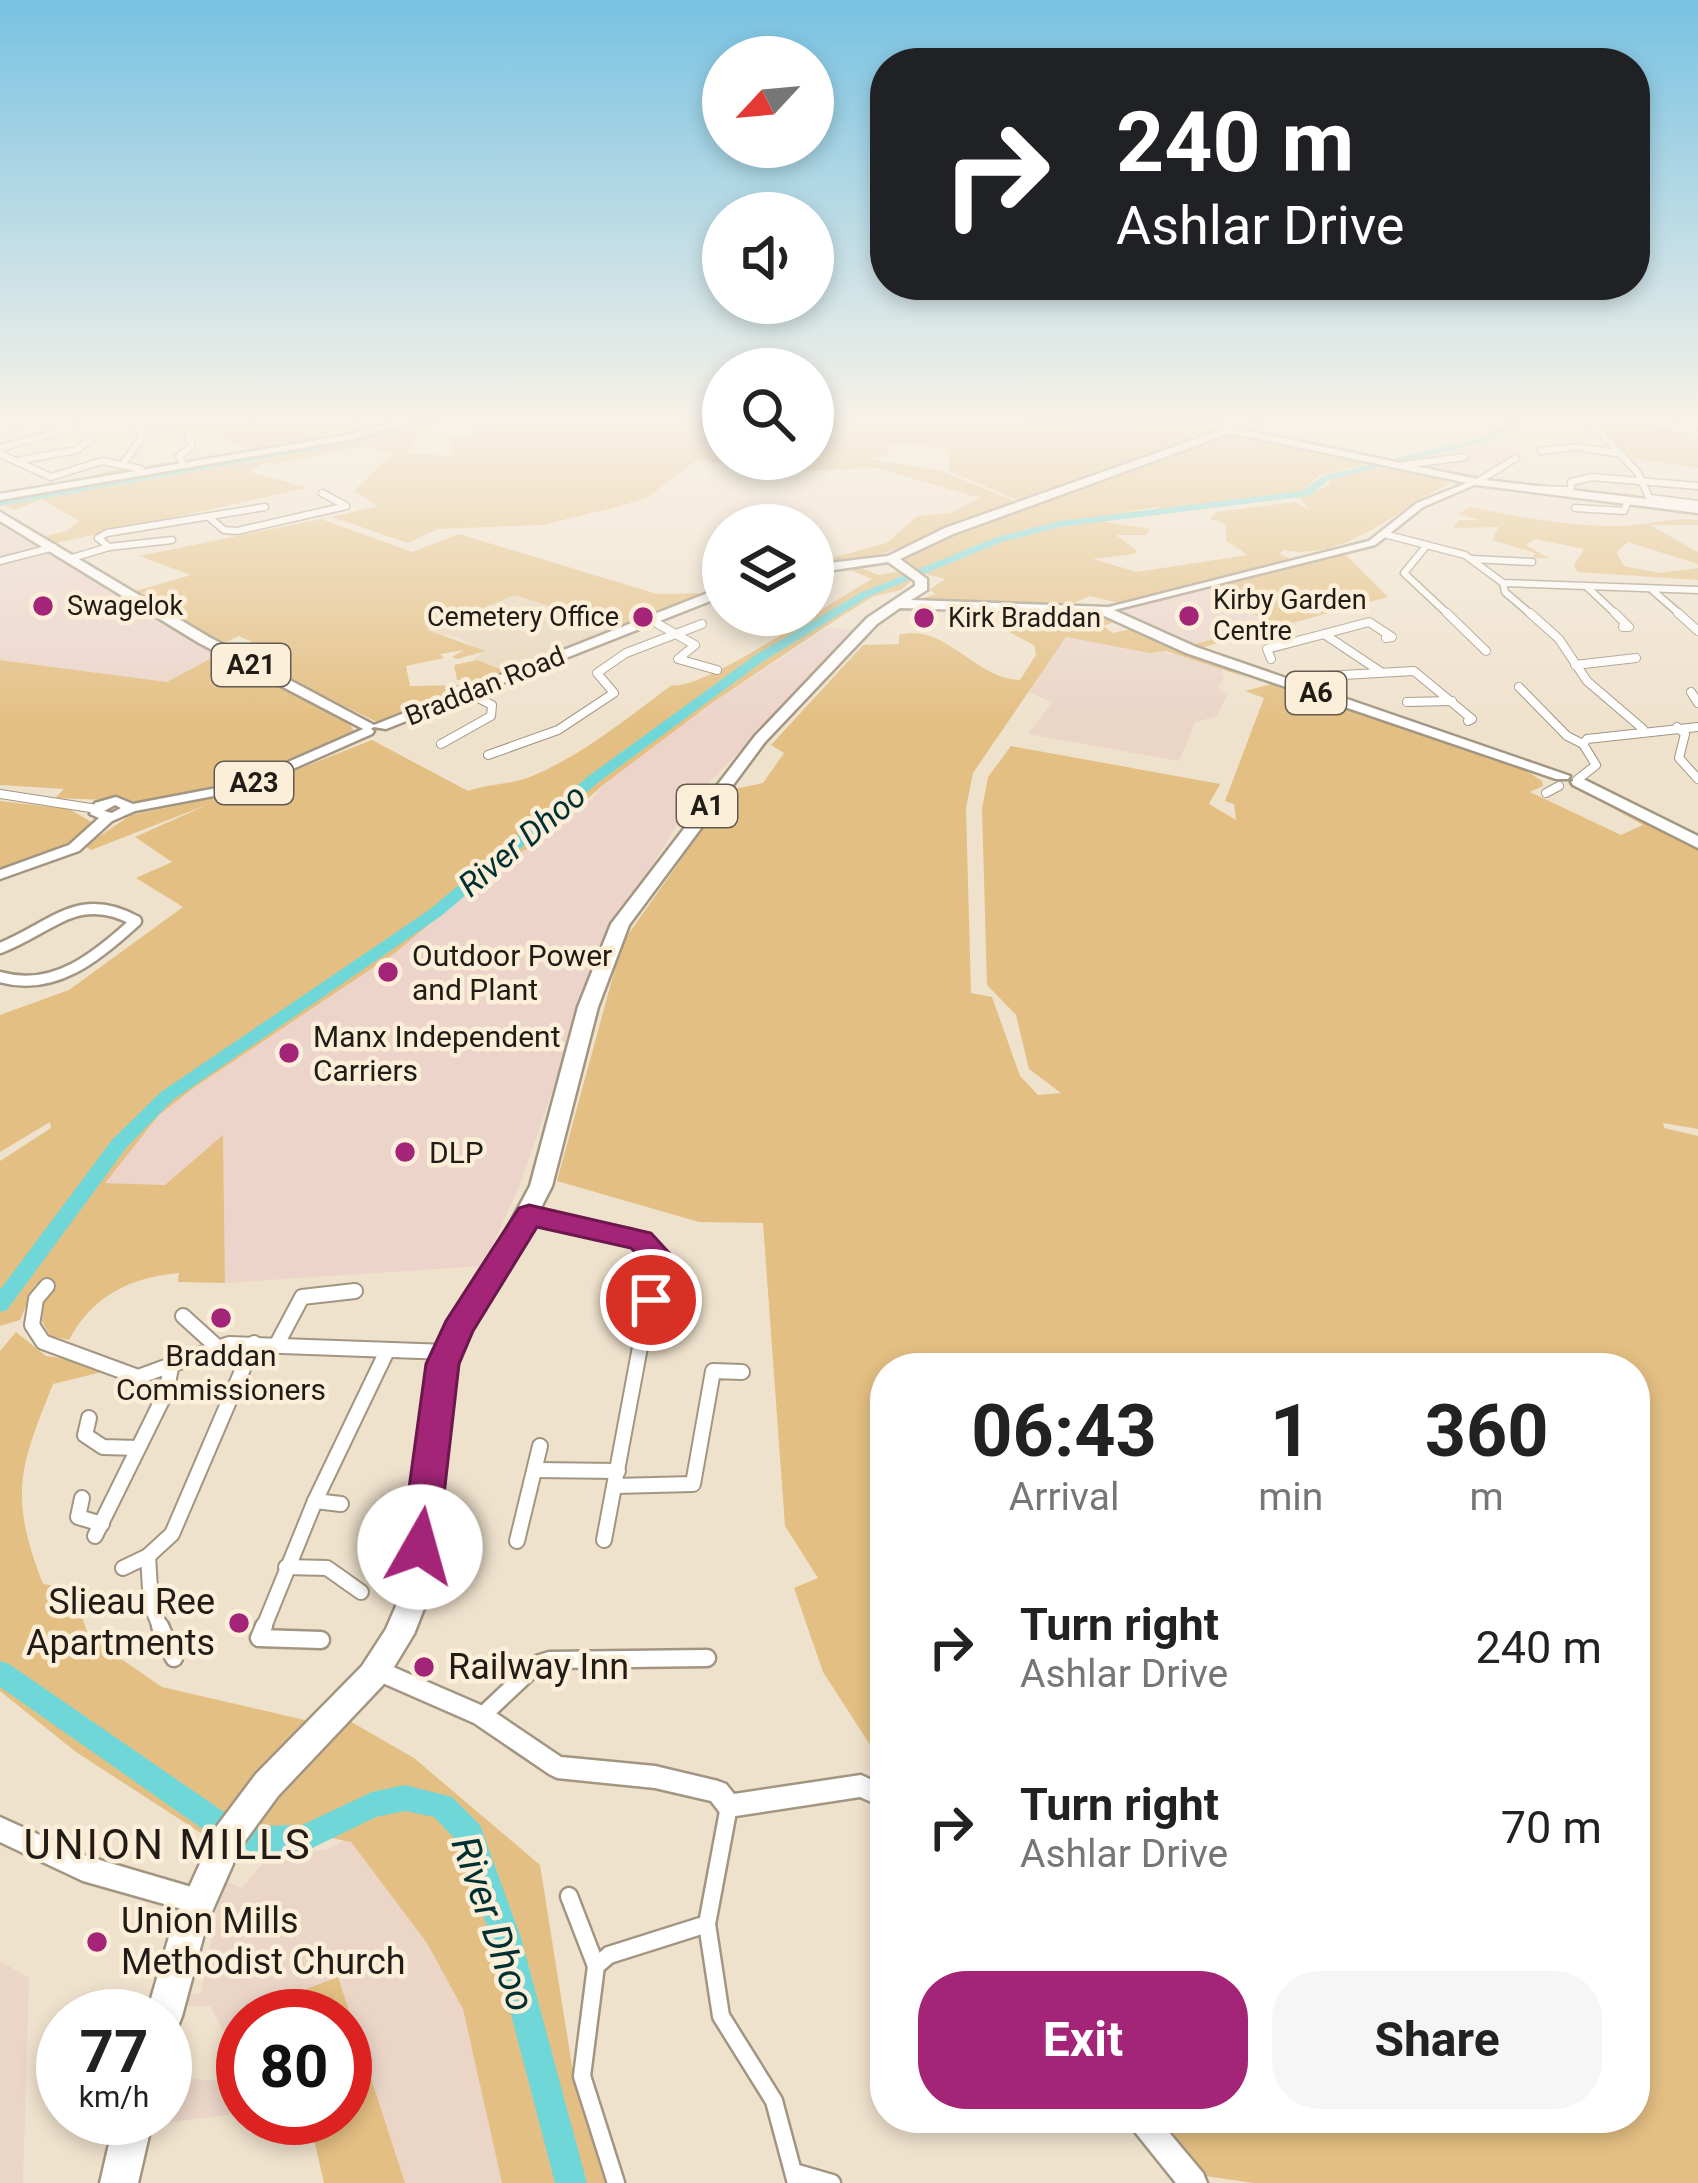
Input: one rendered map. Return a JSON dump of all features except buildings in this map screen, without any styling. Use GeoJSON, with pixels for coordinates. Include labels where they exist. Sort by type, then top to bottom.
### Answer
{"type":"FeatureCollection","features":[{"type":"Feature","properties":{"kind":"highway","name":"A21"},"geometry":{"type":"LineString","coordinates":[[7,521],[204,640],[372,728]]}},
{"type":"Feature","properties":{"kind":"highway"},"geometry":{"type":"LineString","coordinates":[[834,567],[892,560],[976,521]]}},
{"type":"Feature","properties":{"kind":"highway","name":"A1"},"geometry":{"type":"LineString","coordinates":[[172,1989],[201,1889],[245,1811],[376,1670],[407,1616],[447,1352],[529,1215],[552,1156],[588,1007],[620,924],[735,768],[841,652],[922,587],[921,579],[892,560]]}},
{"type":"Feature","properties":{"kind":"highway","name":"Braddan Road"},"geometry":{"type":"LineString","coordinates":[[372,728],[470,694],[702,599]]}},
{"type":"Feature","properties":{"kind":"highway","name":"A6"},"geometry":{"type":"LineString","coordinates":[[896,604],[1102,610],[1179,646],[1532,766],[1698,843]]}},
{"type":"Feature","properties":{"kind":"highway"},"geometry":{"type":"LineString","coordinates":[[118,2183],[127,2145]]}},
{"type":"Feature","properties":{"kind":"main road"},"geometry":{"type":"LineString","coordinates":[[1102,610],[1360,547],[1400,521]]}},
{"type":"Feature","properties":{"kind":"main road","name":"Braddan Road"},"geometry":{"type":"LineString","coordinates":[[103,813],[241,788],[372,728]]}},
{"type":"Feature","properties":{"kind":"main road"},"geometry":{"type":"LineString","coordinates":[[0,875],[74,848],[103,813]]}},
{"type":"Feature","properties":{"kind":"main road"},"geometry":{"type":"LineString","coordinates":[[376,1670],[482,1716],[557,1767],[655,1777],[718,1792],[729,1806],[861,1786],[870,1790]]}},
{"type":"Feature","properties":{"kind":"main road"},"geometry":{"type":"LineString","coordinates":[[0,1829],[83,1868],[201,1889]]}},
{"type":"Feature","properties":{"kind":"main road"},"geometry":{"type":"LineString","coordinates":[[1152,2133],[1192,2183]]}},
{"type":"Feature","properties":{"kind":"street"},"geometry":{"type":"LineString","coordinates":[[109,547],[98,538],[166,521]]}},
{"type":"Feature","properties":{"kind":"street"},"geometry":{"type":"LineString","coordinates":[[213,521],[224,530],[235,531],[280,521]]}},
{"type":"Feature","properties":{"kind":"street"},"geometry":{"type":"LineString","coordinates":[[1384,534],[1472,559],[1532,562]]}},
{"type":"Feature","properties":{"kind":"street"},"geometry":{"type":"LineString","coordinates":[[16,557],[71,557],[172,540]]}},
{"type":"Feature","properties":{"kind":"street"},"geometry":{"type":"LineString","coordinates":[[1427,545],[1405,573],[1486,651]]}},
{"type":"Feature","properties":{"kind":"street"},"geometry":{"type":"LineString","coordinates":[[0,561],[53,547]]}},
{"type":"Feature","properties":{"kind":"street"},"geometry":{"type":"LineString","coordinates":[[1472,559],[1489,578],[1504,583],[1698,590]]}},
{"type":"Feature","properties":{"kind":"street"},"geometry":{"type":"LineString","coordinates":[[1504,583],[1502,589],[1559,639],[1575,664],[1643,729]]}},
{"type":"Feature","properties":{"kind":"street"},"geometry":{"type":"LineString","coordinates":[[1586,586],[1629,627]]}},
{"type":"Feature","properties":{"kind":"street"},"geometry":{"type":"LineString","coordinates":[[1651,589],[1698,631]]}},
{"type":"Feature","properties":{"kind":"street"},"geometry":{"type":"LineString","coordinates":[[651,620],[696,646],[678,659],[716,670]]}},
{"type":"Feature","properties":{"kind":"street"},"geometry":{"type":"LineString","coordinates":[[1270,659],[1267,649],[1369,622],[1392,638]]}},
{"type":"Feature","properties":{"kind":"street"},"geometry":{"type":"LineString","coordinates":[[488,755],[579,718],[606,701],[616,688],[597,673],[626,653],[702,624]]}},
{"type":"Feature","properties":{"kind":"street"},"geometry":{"type":"LineString","coordinates":[[1324,634],[1381,672]]}},
{"type":"Feature","properties":{"kind":"street"},"geometry":{"type":"LineString","coordinates":[[1575,664],[1636,658]]}},
{"type":"Feature","properties":{"kind":"street"},"geometry":{"type":"LineString","coordinates":[[1300,688],[1321,677],[1418,672],[1473,720]]}},
{"type":"Feature","properties":{"kind":"street"},"geometry":{"type":"LineString","coordinates":[[1519,687],[1570,738],[1583,744],[1596,765],[1566,782]]}},
{"type":"Feature","properties":{"kind":"street"},"geometry":{"type":"LineString","coordinates":[[441,744],[490,716],[492,705],[470,694]]}},
{"type":"Feature","properties":{"kind":"street"},"geometry":{"type":"LineString","coordinates":[[1407,702],[1422,707],[1452,700]]}},
{"type":"Feature","properties":{"kind":"street"},"geometry":{"type":"LineString","coordinates":[[1677,727],[1685,734],[1679,758],[1698,779]]}},
{"type":"Feature","properties":{"kind":"street"},"geometry":{"type":"LineString","coordinates":[[1583,744],[1643,729],[1698,727]]}},
{"type":"Feature","properties":{"kind":"street"},"geometry":{"type":"LineString","coordinates":[[0,794],[103,813]]}},
{"type":"Feature","properties":{"kind":"street"},"geometry":{"type":"LineString","coordinates":[[0,948],[21,942],[73,909],[92,903],[136,919],[73,970],[14,983]]}},
{"type":"Feature","properties":{"kind":"street"},"geometry":{"type":"LineString","coordinates":[[0,977],[28,990]]}},
{"type":"Feature","properties":{"kind":"street"},"geometry":{"type":"LineString","coordinates":[[529,1215],[631,1236],[657,1256],[604,1540]]}},
{"type":"Feature","properties":{"kind":"street"},"geometry":{"type":"LineString","coordinates":[[47,1286],[36,1299],[32,1324],[44,1342],[138,1377],[171,1368],[222,1344],[447,1352]]}},
{"type":"Feature","properties":{"kind":"street"},"geometry":{"type":"LineString","coordinates":[[277,1344],[290,1309],[303,1294],[321,1288],[355,1292]]}},
{"type":"Feature","properties":{"kind":"street"},"geometry":{"type":"LineString","coordinates":[[183,1316],[222,1344]]}},
{"type":"Feature","properties":{"kind":"street"},"geometry":{"type":"LineString","coordinates":[[123,1568],[148,1556],[172,1534],[254,1343]]}},
{"type":"Feature","properties":{"kind":"street"},"geometry":{"type":"LineString","coordinates":[[321,1640],[259,1638],[315,1501],[386,1353]]}},
{"type":"Feature","properties":{"kind":"street"},"geometry":{"type":"LineString","coordinates":[[535,1470],[693,1484],[714,1365],[742,1372]]}},
{"type":"Feature","properties":{"kind":"street"},"geometry":{"type":"LineString","coordinates":[[82,1498],[78,1517],[98,1530],[171,1368]]}},
{"type":"Feature","properties":{"kind":"street"},"geometry":{"type":"LineString","coordinates":[[89,1418],[78,1438],[103,1447],[138,1448]]}},
{"type":"Feature","properties":{"kind":"street"},"geometry":{"type":"LineString","coordinates":[[517,1541],[540,1446]]}},
{"type":"Feature","properties":{"kind":"street"},"geometry":{"type":"LineString","coordinates":[[315,1501],[341,1504]]}},
{"type":"Feature","properties":{"kind":"street"},"geometry":{"type":"LineString","coordinates":[[148,1556],[152,1605],[174,1658]]}},
{"type":"Feature","properties":{"kind":"street"},"geometry":{"type":"LineString","coordinates":[[286,1567],[327,1568],[362,1592]]}},
{"type":"Feature","properties":{"kind":"street"},"geometry":{"type":"LineString","coordinates":[[482,1716],[537,1664],[550,1660],[707,1658]]}},
{"type":"Feature","properties":{"kind":"street"},"geometry":{"type":"LineString","coordinates":[[729,1806],[707,1924],[711,1977],[721,2016],[774,2101],[795,2178],[832,2183]]}},
{"type":"Feature","properties":{"kind":"street"},"geometry":{"type":"LineString","coordinates":[[569,1896],[596,1966],[582,2076],[616,2183]]}},
{"type":"Feature","properties":{"kind":"street"},"geometry":{"type":"LineString","coordinates":[[596,1966],[609,1955],[707,1924]]}},
{"type":"Feature","properties":{"kind":"shaded area"},"geometry":{"type":"Polygon","coordinates":[[[0,521],[74,568],[0,594],[0,521]]]}},
{"type":"Feature","properties":{"kind":"shaded area"},"geometry":{"type":"Polygon","coordinates":[[[79,521],[157,521],[56,543],[45,536],[67,531],[79,521]]]}},
{"type":"Feature","properties":{"kind":"shaded area"},"geometry":{"type":"Polygon","coordinates":[[[326,521],[412,552],[459,534],[657,594],[702,595],[621,629],[515,595],[427,630],[486,651],[457,659],[452,657],[464,650],[440,654],[444,658],[406,666],[410,686],[468,685],[473,681],[457,680],[454,665],[477,660],[513,674],[377,722],[273,671],[275,666],[241,654],[258,645],[239,636],[224,643],[132,592],[191,575],[139,556],[326,521]]]}},
{"type":"Feature","properties":{"kind":"shaded area"},"geometry":{"type":"Polygon","coordinates":[[[343,521],[559,521],[542,525],[438,529],[408,543],[343,521]]]}},
{"type":"Feature","properties":{"kind":"shaded area"},"geometry":{"type":"Polygon","coordinates":[[[912,521],[971,521],[871,558],[834,564],[834,557],[887,543],[912,521]]]}},
{"type":"Feature","properties":{"kind":"shaded area"},"geometry":{"type":"Polygon","coordinates":[[[994,521],[1077,521],[1031,529],[1098,521],[1150,529],[1146,535],[1116,535],[1137,551],[1134,554],[1093,559],[1137,572],[1248,555],[1226,541],[1226,524],[1216,521],[1387,521],[1328,548],[1283,550],[1280,554],[1289,558],[1280,563],[1119,603],[1090,596],[1061,608],[916,600],[936,594],[929,590],[945,579],[911,570],[902,560],[909,553],[994,521]]]}},
{"type":"Feature","properties":{"kind":"shaded area"},"geometry":{"type":"Polygon","coordinates":[[[1458,521],[1622,526],[1698,521],[1698,525],[1650,525],[1698,552],[1698,564],[1628,542],[1616,552],[1624,566],[1660,573],[1698,568],[1698,580],[1578,572],[1574,565],[1584,549],[1535,539],[1526,545],[1549,558],[1533,558],[1535,553],[1492,540],[1499,527],[1453,528],[1458,521]]]}},
{"type":"Feature","properties":{"kind":"shaded area"},"geometry":{"type":"Polygon","coordinates":[[[1344,553],[1388,597],[1196,649],[1186,646],[1273,625],[1206,587],[1344,553]]]}},
{"type":"Feature","properties":{"kind":"shaded area"},"geometry":{"type":"Polygon","coordinates":[[[854,565],[879,575],[901,571],[913,579],[901,590],[874,596],[834,621],[834,602],[872,579],[848,569],[834,570],[854,565]]]}},
{"type":"Feature","properties":{"kind":"shaded area"},"geometry":{"type":"Polygon","coordinates":[[[74,568],[219,654],[167,682],[0,660],[0,594],[74,568]]]}},
{"type":"Feature","properties":{"kind":"shaded area","name":"Kirby Garden Centre"},"geometry":{"type":"Polygon","coordinates":[[[1206,587],[1274,625],[1186,646],[1112,609],[1206,587]]]}},
{"type":"Feature","properties":{"kind":"shaded area"},"geometry":{"type":"Polygon","coordinates":[[[515,594],[621,629],[506,672],[473,659],[484,652],[459,638],[425,631],[515,594]]]}},
{"type":"Feature","properties":{"kind":"shaded area"},"geometry":{"type":"Polygon","coordinates":[[[1010,612],[1084,612],[1114,622],[1103,626],[1113,633],[1132,629],[1248,678],[1166,651],[1150,653],[1066,637],[973,773],[966,808],[971,993],[992,997],[1020,1076],[1038,1095],[1061,1093],[1029,1069],[1016,1015],[987,985],[982,809],[988,777],[1011,746],[1220,784],[1209,804],[1236,820],[1234,804],[1225,801],[1264,698],[1245,691],[1275,683],[1516,764],[1542,781],[1543,786],[1530,792],[1621,835],[1643,825],[1589,795],[1698,847],[1698,1129],[1663,1123],[1664,1128],[1698,1136],[1698,2183],[1254,2183],[1205,2176],[1170,2133],[1650,2133],[1650,1353],[870,1353],[870,1745],[823,1672],[794,1588],[818,1578],[785,1526],[763,1223],[699,1222],[557,1181],[622,943],[730,790],[763,783],[784,753],[771,745],[863,645],[899,644],[899,635],[916,633],[946,644],[1004,678],[1020,680],[1036,655],[1034,645],[1007,631],[1013,620],[1010,612]]]}},
{"type":"Feature","properties":{"kind":"shaded area"},"geometry":{"type":"Polygon","coordinates":[[[834,628],[861,631],[695,796],[602,947],[519,1187],[483,1266],[225,1283],[223,1136],[165,1185],[104,1183],[159,1115],[395,953],[503,862],[538,843],[603,785],[709,705],[816,636],[834,636],[834,628]]]}},
{"type":"Feature","properties":{"kind":"shaded area"},"geometry":{"type":"Polygon","coordinates":[[[778,636],[812,636],[603,785],[538,843],[503,862],[395,953],[159,1115],[105,1183],[165,1185],[223,1135],[225,1283],[178,1282],[179,1273],[129,1284],[89,1312],[69,1340],[50,1336],[42,1321],[43,1300],[57,1287],[35,1285],[20,1320],[0,1326],[0,1161],[51,1128],[50,1122],[0,1152],[0,1015],[69,990],[183,907],[136,878],[172,862],[135,837],[209,804],[91,850],[85,846],[131,815],[238,793],[372,740],[468,791],[530,777],[586,747],[672,685],[688,683],[778,636]]]}},
{"type":"Feature","properties":{"kind":"shaded area"},"geometry":{"type":"Polygon","coordinates":[[[1066,637],[1191,657],[1221,668],[1224,679],[1218,687],[1227,696],[1217,716],[1195,722],[1179,761],[1028,734],[1052,702],[1027,692],[1066,637]]]}},
{"type":"Feature","properties":{"kind":"shaded area"},"geometry":{"type":"Polygon","coordinates":[[[219,654],[347,720],[356,734],[237,785],[157,802],[55,798],[64,789],[0,785],[0,660],[167,682],[219,654]]]}},
{"type":"Feature","properties":{"kind":"shaded area"},"geometry":{"type":"Polygon","coordinates":[[[0,801],[69,809],[95,824],[75,844],[0,873],[0,801]]]}},
{"type":"Feature","properties":{"kind":"shaded area"},"geometry":{"type":"Polygon","coordinates":[[[16,1332],[46,1356],[94,1363],[106,1371],[53,1384],[32,1439],[22,1504],[43,1584],[72,1589],[89,1637],[162,1687],[309,1721],[255,1776],[207,1837],[76,1752],[0,1691],[0,1351],[16,1332]]]}},
{"type":"Feature","properties":{"kind":"shaded area"},"geometry":{"type":"Polygon","coordinates":[[[348,1720],[414,1758],[540,1865],[572,2066],[606,2183],[502,2183],[463,2009],[427,1943],[351,1842],[257,1823],[297,1769],[348,1720]]]}},
{"type":"Feature","properties":{"kind":"shaded area"},"geometry":{"type":"Polygon","coordinates":[[[348,1838],[427,1938],[463,2009],[502,2183],[404,2183],[372,2085],[372,1989],[216,1989],[216,2017],[210,2006],[192,2006],[192,1994],[201,1993],[223,1880],[242,1888],[268,1857],[329,1849],[348,1838]]]}},
{"type":"Feature","properties":{"kind":"shaded area"},"geometry":{"type":"Polygon","coordinates":[[[0,1961],[29,1978],[23,2183],[0,2183],[0,1961]]]}},
{"type":"Feature","properties":{"kind":"shaded area"},"geometry":{"type":"Polygon","coordinates":[[[338,1977],[342,1989],[306,1989],[338,1977]]]}},
{"type":"Feature","properties":{"kind":"shaded area"},"geometry":{"type":"Polygon","coordinates":[[[192,2079],[216,2081],[216,2116],[192,2119],[192,2079]]]}},
{"type":"Feature","properties":{"kind":"shaded area"},"geometry":{"type":"Polygon","coordinates":[[[372,2082],[405,2183],[324,2183],[315,2145],[372,2145],[372,2082]]]}},
{"type":"Feature","properties":{"kind":"waterway","name":"River Dhoo"},"geometry":{"type":"LineString","coordinates":[[0,1305],[119,1144],[167,1096],[435,913],[595,778],[758,659],[864,595],[998,540],[1086,521]]}},
{"type":"Feature","properties":{"kind":"waterway","name":"River Dhoo"},"geometry":{"type":"LineString","coordinates":[[0,1290],[15,1288]]}},
{"type":"Feature","properties":{"kind":"waterway","name":"River Dhoo"},"geometry":{"type":"LineString","coordinates":[[0,1672],[214,1821],[255,1840],[304,1838],[372,1805],[405,1798],[442,1806],[470,1835],[506,1938],[571,2183]]}},
{"type":"Feature","properties":{"kind":"place","name":"Swagelok"},"geometry":{"type":"Point","coordinates":[43,606]}},
{"type":"Feature","properties":{"kind":"place","name":"Kirby Garden Centre"},"geometry":{"type":"Point","coordinates":[1189,616]}},
{"type":"Feature","properties":{"kind":"place","name":"Cemetery Office"},"geometry":{"type":"Point","coordinates":[643,617]}},
{"type":"Feature","properties":{"kind":"place","name":"Kirk Braddan"},"geometry":{"type":"Point","coordinates":[924,618]}},
{"type":"Feature","properties":{"kind":"place","name":"Outdoor Power and Plant"},"geometry":{"type":"Point","coordinates":[388,972]}},
{"type":"Feature","properties":{"kind":"place","name":"Manx Independent Carriers"},"geometry":{"type":"Point","coordinates":[289,1053]}},
{"type":"Feature","properties":{"kind":"place","name":"DLP"},"geometry":{"type":"Point","coordinates":[405,1152]}},
{"type":"Feature","properties":{"kind":"place","name":"Braddan Commissioners"},"geometry":{"type":"Point","coordinates":[221,1318]}},
{"type":"Feature","properties":{"kind":"place","name":"Slieau Ree Apartments"},"geometry":{"type":"Point","coordinates":[239,1623]}},
{"type":"Feature","properties":{"kind":"place","name":"Railway Inn"},"geometry":{"type":"Point","coordinates":[424,1667]}},
{"type":"Feature","properties":{"kind":"place","name":"Union Mills Methodist Church"},"geometry":{"type":"Point","coordinates":[97,1942]}},
{"type":"Feature","properties":{"kind":"district","name":"UNION MILLS"},"geometry":{"type":"Point","coordinates":[168,1844]}},
{"type":"Feature","properties":{"kind":"route"},"geometry":{"type":"LineString","coordinates":[[420,1547],[443,1364],[457,1329],[529,1215],[619,1233],[651,1247],[657,1256],[651,1300]]}}]}
